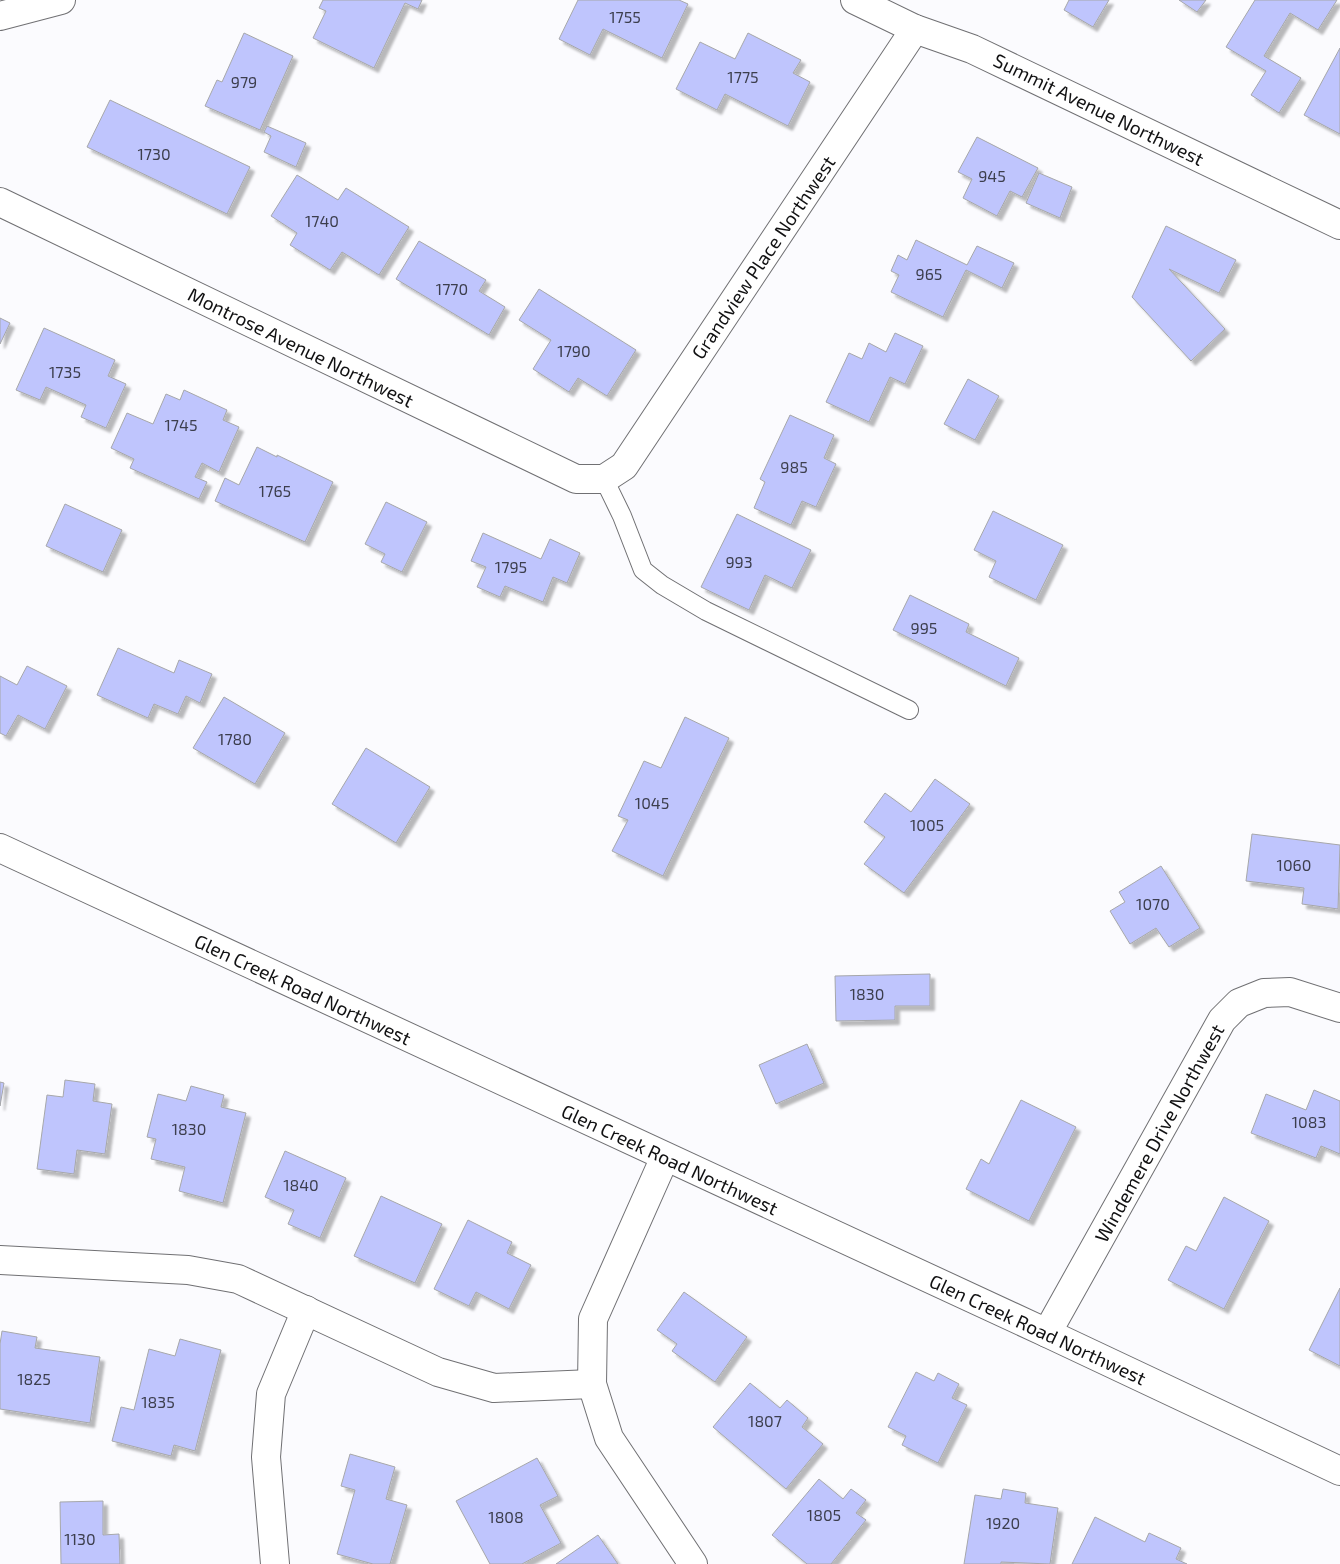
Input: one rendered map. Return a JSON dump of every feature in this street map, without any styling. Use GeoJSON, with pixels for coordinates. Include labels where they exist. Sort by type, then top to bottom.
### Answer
{"type":"FeatureCollection","features":[{"type":"Feature","properties":{"kind":"street"},"geometry":{"type":"LineString","coordinates":[[0,16],[61,0]]}},
{"type":"Feature","properties":{"kind":"street","name":"Summit Avenue Northwest"},"geometry":{"type":"LineString","coordinates":[[855,0],[915,28],[972,48],[1340,225]]}},
{"type":"Feature","properties":{"kind":"street","name":"Grandview Place Northwest"},"geometry":{"type":"LineString","coordinates":[[604,479],[624,466],[915,28]]}},
{"type":"Feature","properties":{"kind":"street","name":"Montrose Avenue Northwest"},"geometry":{"type":"LineString","coordinates":[[0,202],[576,479],[604,479]]}},
{"type":"Feature","properties":{"kind":"street","name":"Glen Creek Road Northwest"},"geometry":{"type":"LineString","coordinates":[[0,848],[1047,1333],[1340,1471]]}},
{"type":"Feature","properties":{"kind":"street","name":"Windemere Drive Northwest"},"geometry":{"type":"LineString","coordinates":[[1047,1333],[1222,1020],[1239,1002],[1264,993],[1290,992],[1340,1008]]}},
{"type":"Feature","properties":{"kind":"street"},"geometry":{"type":"LineString","coordinates":[[665,1157],[593,1319],[592,1384],[609,1438],[693,1564]]}},
{"type":"Feature","properties":{"kind":"street"},"geometry":{"type":"LineString","coordinates":[[0,1260],[188,1270],[238,1279],[438,1372],[494,1388],[592,1384]]}},
{"type":"Feature","properties":{"kind":"street"},"geometry":{"type":"LineString","coordinates":[[275,1564],[266,1456],[270,1394],[306,1310]]}},
{"type":"Feature","properties":{"kind":"lane"},"geometry":{"type":"LineString","coordinates":[[604,479],[622,516],[643,570],[662,586],[706,611],[909,710]]}},
{"type":"Feature","properties":{"kind":"building"},"geometry":{"type":"Polygon","coordinates":[[[323,0],[422,0],[418,9],[405,3],[374,68],[313,38],[326,11],[319,8],[323,0]]]}},
{"type":"Feature","properties":{"kind":"building"},"geometry":{"type":"Polygon","coordinates":[[[578,0],[679,0],[688,4],[662,58],[603,29],[590,55],[559,39],[578,0]]]}},
{"type":"Feature","properties":{"kind":"building"},"geometry":{"type":"Polygon","coordinates":[[[1069,0],[1109,0],[1093,27],[1064,10],[1069,0]]]}},
{"type":"Feature","properties":{"kind":"building"},"geometry":{"type":"Polygon","coordinates":[[[1179,0],[1206,0],[1197,12],[1179,0]]]}},
{"type":"Feature","properties":{"kind":"building"},"geometry":{"type":"Polygon","coordinates":[[[1255,0],[1337,0],[1318,30],[1290,13],[1264,56],[1301,78],[1279,113],[1251,95],[1266,71],[1226,47],[1255,0]]]}},
{"type":"Feature","properties":{"kind":"building"},"geometry":{"type":"Polygon","coordinates":[[[244,33],[293,56],[260,130],[205,106],[217,80],[222,82],[244,33]]]}},
{"type":"Feature","properties":{"kind":"building"},"geometry":{"type":"Polygon","coordinates":[[[748,33],[801,60],[793,73],[810,82],[788,126],[725,94],[717,110],[676,89],[700,42],[735,59],[748,33]]]}},
{"type":"Feature","properties":{"kind":"building"},"geometry":{"type":"Polygon","coordinates":[[[1340,48],[1340,134],[1304,115],[1340,48]]]}},
{"type":"Feature","properties":{"kind":"building"},"geometry":{"type":"Polygon","coordinates":[[[110,100],[250,167],[227,214],[87,147],[110,100]]]}},
{"type":"Feature","properties":{"kind":"building"},"geometry":{"type":"Polygon","coordinates":[[[267,126],[306,143],[296,167],[264,152],[271,136],[264,132],[267,126]]]}},
{"type":"Feature","properties":{"kind":"building"},"geometry":{"type":"Polygon","coordinates":[[[977,137],[1038,168],[1022,197],[1010,191],[997,216],[963,198],[972,179],[958,172],[977,137]]]}},
{"type":"Feature","properties":{"kind":"building"},"geometry":{"type":"Polygon","coordinates":[[[1039,173],[1072,187],[1060,218],[1026,203],[1039,173]]]}},
{"type":"Feature","properties":{"kind":"building"},"geometry":{"type":"Polygon","coordinates":[[[297,175],[338,200],[346,188],[409,227],[379,275],[342,252],[330,270],[290,245],[297,233],[271,216],[297,175]]]}},
{"type":"Feature","properties":{"kind":"building"},"geometry":{"type":"Polygon","coordinates":[[[1166,226],[1236,260],[1219,293],[1169,269],[1225,329],[1191,361],[1132,297],[1166,226]]]}},
{"type":"Feature","properties":{"kind":"building"},"geometry":{"type":"Polygon","coordinates":[[[916,240],[967,265],[977,246],[1014,263],[1002,288],[966,270],[943,317],[891,292],[899,275],[891,271],[898,255],[907,260],[916,240]]]}},
{"type":"Feature","properties":{"kind":"building"},"geometry":{"type":"Polygon","coordinates":[[[419,241],[486,280],[479,291],[505,307],[489,335],[396,279],[419,241]]]}},
{"type":"Feature","properties":{"kind":"building"},"geometry":{"type":"Polygon","coordinates":[[[539,289],[636,350],[607,396],[578,378],[569,392],[533,369],[551,340],[519,320],[539,289]]]}},
{"type":"Feature","properties":{"kind":"building"},"geometry":{"type":"Polygon","coordinates":[[[0,318],[10,323],[0,344],[0,318]]]}},
{"type":"Feature","properties":{"kind":"building"},"geometry":{"type":"Polygon","coordinates":[[[44,328],[115,360],[108,376],[126,384],[106,428],[81,417],[86,405],[46,387],[40,400],[16,390],[44,328]]]}},
{"type":"Feature","properties":{"kind":"building"},"geometry":{"type":"Polygon","coordinates":[[[895,333],[923,346],[905,384],[890,377],[869,422],[826,402],[849,353],[862,359],[869,343],[886,352],[895,333]]]}},
{"type":"Feature","properties":{"kind":"building"},"geometry":{"type":"Polygon","coordinates":[[[968,379],[999,396],[975,440],[944,424],[968,379]]]}},
{"type":"Feature","properties":{"kind":"building"},"geometry":{"type":"Polygon","coordinates":[[[184,390],[227,410],[223,420],[239,427],[219,472],[202,463],[195,477],[207,482],[199,499],[130,468],[134,459],[111,448],[127,413],[153,424],[166,394],[180,400],[184,390]]]}},
{"type":"Feature","properties":{"kind":"building"},"geometry":{"type":"Polygon","coordinates":[[[790,415],[834,435],[824,458],[836,464],[816,507],[802,501],[791,525],[754,508],[765,482],[760,479],[790,415]]]}},
{"type":"Feature","properties":{"kind":"building"},"geometry":{"type":"Polygon","coordinates":[[[257,447],[333,482],[305,542],[215,501],[225,478],[239,485],[257,447]]]}},
{"type":"Feature","properties":{"kind":"building"},"geometry":{"type":"Polygon","coordinates":[[[386,502],[427,522],[402,572],[381,562],[385,554],[365,544],[386,502]]]}},
{"type":"Feature","properties":{"kind":"building"},"geometry":{"type":"Polygon","coordinates":[[[65,504],[122,530],[103,572],[46,546],[65,504]]]}},
{"type":"Feature","properties":{"kind":"building"},"geometry":{"type":"Polygon","coordinates":[[[993,511],[1063,545],[1036,600],[989,577],[996,561],[974,550],[993,511]]]}},
{"type":"Feature","properties":{"kind":"building"},"geometry":{"type":"Polygon","coordinates":[[[737,514],[811,550],[792,588],[765,575],[749,610],[701,587],[737,514]]]}},
{"type":"Feature","properties":{"kind":"building"},"geometry":{"type":"Polygon","coordinates":[[[483,533],[541,559],[550,539],[580,553],[567,583],[553,577],[543,602],[505,586],[500,597],[477,587],[486,567],[471,561],[483,533]]]}},
{"type":"Feature","properties":{"kind":"building"},"geometry":{"type":"Polygon","coordinates":[[[910,595],[969,624],[966,632],[1019,658],[1006,686],[893,630],[910,595]]]}},
{"type":"Feature","properties":{"kind":"building"},"geometry":{"type":"Polygon","coordinates":[[[118,648],[174,673],[179,660],[212,674],[200,703],[186,696],[178,714],[154,704],[148,718],[97,695],[118,648]]]}},
{"type":"Feature","properties":{"kind":"building"},"geometry":{"type":"Polygon","coordinates":[[[27,666],[67,686],[45,729],[18,715],[6,736],[0,733],[0,676],[17,685],[27,666]]]}},
{"type":"Feature","properties":{"kind":"building"},"geometry":{"type":"Polygon","coordinates":[[[224,697],[285,733],[255,784],[193,748],[224,697]]]}},
{"type":"Feature","properties":{"kind":"building"},"geometry":{"type":"Polygon","coordinates":[[[685,717],[729,738],[663,876],[612,851],[628,820],[618,816],[644,761],[661,768],[685,717]]]}},
{"type":"Feature","properties":{"kind":"building"},"geometry":{"type":"Polygon","coordinates":[[[366,748],[430,787],[396,843],[332,804],[366,748]]]}},
{"type":"Feature","properties":{"kind":"building"},"geometry":{"type":"Polygon","coordinates":[[[935,779],[970,804],[904,893],[864,864],[885,837],[864,822],[885,793],[911,812],[935,779]]]}},
{"type":"Feature","properties":{"kind":"building"},"geometry":{"type":"Polygon","coordinates":[[[1252,834],[1340,845],[1338,909],[1302,904],[1304,888],[1246,881],[1252,834]]]}},
{"type":"Feature","properties":{"kind":"building"},"geometry":{"type":"Polygon","coordinates":[[[1161,866],[1200,928],[1169,947],[1156,928],[1130,944],[1110,911],[1125,902],[1119,892],[1161,866]]]}},
{"type":"Feature","properties":{"kind":"building"},"geometry":{"type":"Polygon","coordinates":[[[930,974],[930,1006],[895,1006],[895,1020],[836,1021],[835,976],[930,974]]]}},
{"type":"Feature","properties":{"kind":"building"},"geometry":{"type":"Polygon","coordinates":[[[807,1044],[824,1083],[776,1104],[759,1065],[807,1044]]]}},
{"type":"Feature","properties":{"kind":"building"},"geometry":{"type":"Polygon","coordinates":[[[65,1080],[95,1084],[93,1101],[112,1104],[105,1154],[77,1150],[74,1174],[37,1169],[47,1095],[63,1097],[65,1080]]]}},
{"type":"Feature","properties":{"kind":"building"},"geometry":{"type":"Polygon","coordinates":[[[0,1082],[4,1083],[0,1106],[0,1082]]]}},
{"type":"Feature","properties":{"kind":"building"},"geometry":{"type":"Polygon","coordinates":[[[191,1086],[224,1095],[221,1107],[246,1113],[223,1203],[179,1191],[185,1167],[151,1159],[156,1139],[147,1137],[158,1094],[186,1101],[191,1086]]]}},
{"type":"Feature","properties":{"kind":"building"},"geometry":{"type":"Polygon","coordinates":[[[1314,1090],[1340,1101],[1340,1154],[1321,1146],[1316,1158],[1251,1133],[1266,1094],[1306,1110],[1314,1090]]]}},
{"type":"Feature","properties":{"kind":"building"},"geometry":{"type":"Polygon","coordinates":[[[1021,1100],[1076,1127],[1029,1221],[966,1189],[981,1159],[989,1164],[1021,1100]]]}},
{"type":"Feature","properties":{"kind":"building"},"geometry":{"type":"Polygon","coordinates":[[[285,1151],[346,1178],[320,1238],[288,1224],[294,1210],[265,1197],[285,1151]]]}},
{"type":"Feature","properties":{"kind":"building"},"geometry":{"type":"Polygon","coordinates":[[[381,1196],[442,1224],[415,1283],[354,1256],[381,1196]]]}},
{"type":"Feature","properties":{"kind":"building"},"geometry":{"type":"Polygon","coordinates":[[[1224,1197],[1269,1221],[1224,1309],[1168,1280],[1186,1246],[1196,1251],[1224,1197]]]}},
{"type":"Feature","properties":{"kind":"building"},"geometry":{"type":"Polygon","coordinates":[[[468,1220],[512,1242],[507,1253],[531,1265],[509,1309],[476,1292],[469,1306],[434,1289],[468,1220]]]}},
{"type":"Feature","properties":{"kind":"building"},"geometry":{"type":"Polygon","coordinates":[[[1340,1288],[1340,1366],[1309,1350],[1340,1288]]]}},
{"type":"Feature","properties":{"kind":"building"},"geometry":{"type":"Polygon","coordinates":[[[684,1292],[747,1337],[715,1382],[672,1351],[677,1344],[657,1330],[684,1292]]]}},
{"type":"Feature","properties":{"kind":"building"},"geometry":{"type":"Polygon","coordinates":[[[2,1331],[37,1337],[35,1348],[100,1357],[90,1423],[0,1409],[0,1344],[2,1331]]]}},
{"type":"Feature","properties":{"kind":"building"},"geometry":{"type":"Polygon","coordinates":[[[180,1339],[221,1350],[195,1451],[174,1445],[171,1456],[112,1441],[121,1407],[134,1410],[149,1349],[175,1356],[180,1339]]]}},
{"type":"Feature","properties":{"kind":"building"},"geometry":{"type":"Polygon","coordinates":[[[916,1372],[934,1381],[938,1373],[959,1384],[952,1398],[967,1405],[938,1463],[902,1445],[906,1436],[888,1427],[916,1372]]]}},
{"type":"Feature","properties":{"kind":"building"},"geometry":{"type":"Polygon","coordinates":[[[750,1383],[780,1408],[787,1400],[808,1418],[802,1427],[823,1444],[786,1489],[713,1427],[750,1383]]]}},
{"type":"Feature","properties":{"kind":"building"},"geometry":{"type":"Polygon","coordinates":[[[350,1454],[395,1467],[386,1499],[407,1505],[390,1564],[373,1564],[337,1554],[355,1490],[341,1486],[350,1454]]]}},
{"type":"Feature","properties":{"kind":"building"},"geometry":{"type":"Polygon","coordinates":[[[537,1458],[558,1496],[540,1505],[561,1543],[522,1564],[490,1564],[456,1501],[537,1458]]]}},
{"type":"Feature","properties":{"kind":"building"},"geometry":{"type":"Polygon","coordinates":[[[819,1479],[843,1499],[851,1489],[866,1500],[856,1513],[866,1520],[831,1564],[807,1564],[772,1535],[819,1479]]]}},
{"type":"Feature","properties":{"kind":"building"},"geometry":{"type":"Polygon","coordinates":[[[1003,1489],[1026,1493],[1025,1503],[1058,1508],[1050,1564],[1001,1562],[1001,1564],[964,1564],[975,1495],[1001,1499],[1003,1489]]]}},
{"type":"Feature","properties":{"kind":"building"},"geometry":{"type":"Polygon","coordinates":[[[103,1501],[103,1535],[119,1534],[120,1564],[61,1564],[60,1502],[103,1501]]]}},
{"type":"Feature","properties":{"kind":"building"},"geometry":{"type":"Polygon","coordinates":[[[1095,1517],[1145,1542],[1149,1533],[1181,1548],[1176,1559],[1187,1564],[1072,1564],[1095,1517]]]}},
{"type":"Feature","properties":{"kind":"building"},"geometry":{"type":"Polygon","coordinates":[[[598,1535],[618,1564],[556,1564],[598,1535]]]}}]}
